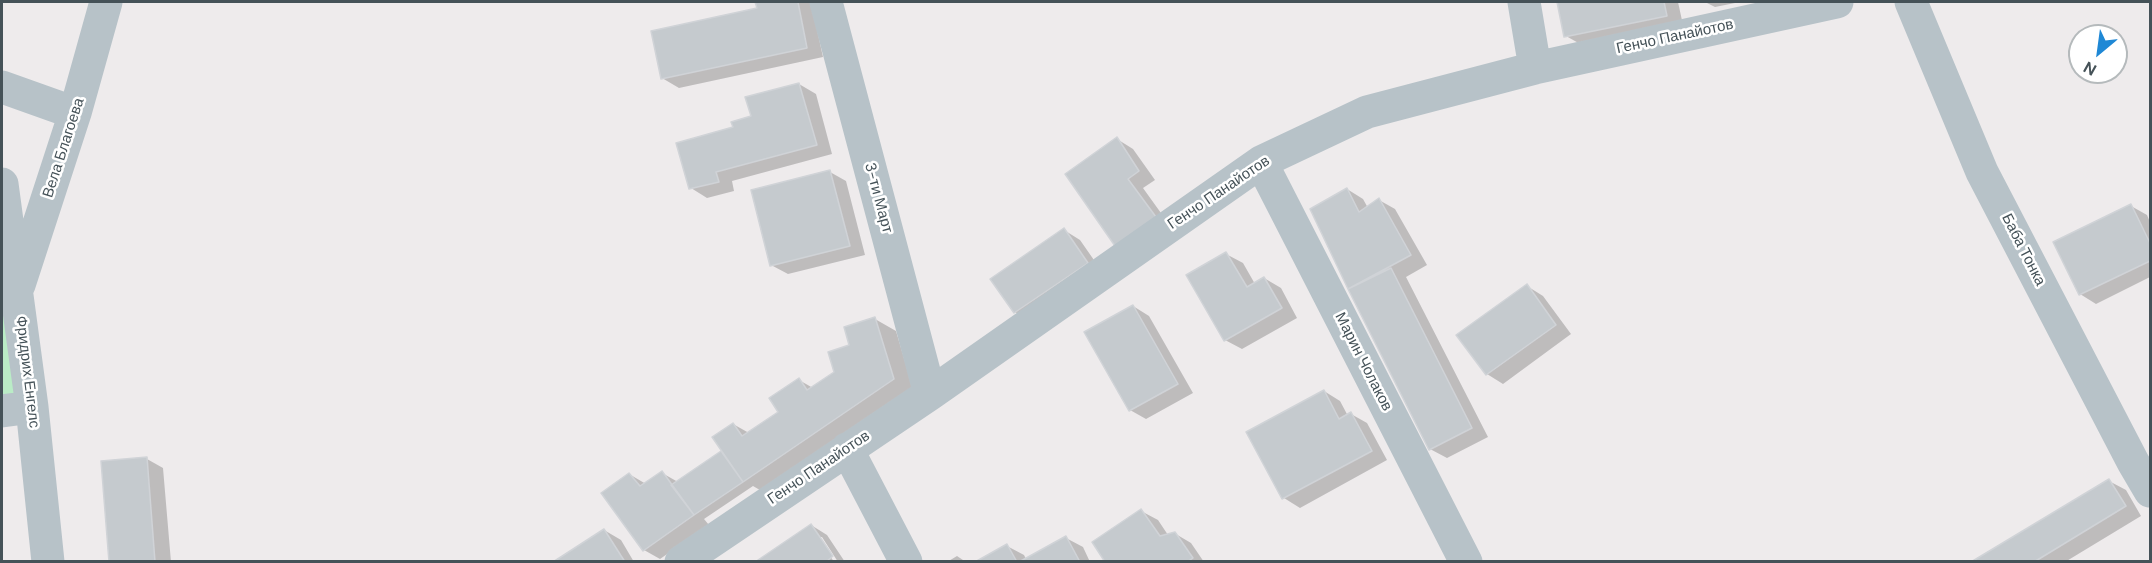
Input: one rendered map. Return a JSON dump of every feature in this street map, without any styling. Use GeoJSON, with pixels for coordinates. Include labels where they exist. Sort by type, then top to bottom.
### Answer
{"type":"FeatureCollection","features":[{"type":"Feature","properties":{"kind":"street","name":"Вела Благоева"},"geometry":{"type":"LineString","coordinates":[[17,292],[75,113],[106,2]]}},
{"type":"Feature","properties":{"kind":"street","name":"3-ти Март"},"geometry":{"type":"LineString","coordinates":[[826,2],[930,394]]}},
{"type":"Feature","properties":{"kind":"street"},"geometry":{"type":"LineString","coordinates":[[1524,2],[1535,68]]}},
{"type":"Feature","properties":{"kind":"street","name":"Генчо Панайотов"},"geometry":{"type":"LineString","coordinates":[[681,561],[930,394],[1261,162],[1368,112],[1535,68],[1838,2]]}},
{"type":"Feature","properties":{"kind":"street","name":"Баба Тонка"},"geometry":{"type":"LineString","coordinates":[[1911,2],[1982,172],[2133,462],[2151,491]]}},
{"type":"Feature","properties":{"kind":"street"},"geometry":{"type":"LineString","coordinates":[[2,87],[75,113]]}},
{"type":"Feature","properties":{"kind":"street","name":"Марин Чолаков"},"geometry":{"type":"LineString","coordinates":[[1261,162],[1466,561]]}},
{"type":"Feature","properties":{"kind":"street","name":"Фридрих Енгелс"},"geometry":{"type":"LineString","coordinates":[[2,184],[17,292],[17,409],[48,561]]}},
{"type":"Feature","properties":{"kind":"street"},"geometry":{"type":"LineString","coordinates":[[847,449],[906,561]]}},
{"type":"Feature","properties":{"kind":"green space"},"geometry":{"type":"Polygon","coordinates":[[[2,184],[32,407],[2,411],[2,184]]]}},
{"type":"Feature","properties":{"kind":"building"},"geometry":{"type":"Polygon","coordinates":[[[755,2],[798,2],[807,48],[661,79],[651,31],[757,8],[755,2]]]}},
{"type":"Feature","properties":{"kind":"building"},"geometry":{"type":"Polygon","coordinates":[[[1557,2],[1664,2],[1667,16],[1564,37],[1557,2]]]}},
{"type":"Feature","properties":{"kind":"building"},"geometry":{"type":"Polygon","coordinates":[[[799,83],[817,145],[716,172],[719,182],[689,189],[676,143],[733,127],[731,122],[751,116],[745,97],[799,83]]]}},
{"type":"Feature","properties":{"kind":"building"},"geometry":{"type":"Polygon","coordinates":[[[1117,137],[1139,171],[1128,179],[1156,217],[1115,246],[1065,174],[1117,137]]]}},
{"type":"Feature","properties":{"kind":"building"},"geometry":{"type":"Polygon","coordinates":[[[830,170],[850,246],[770,266],[751,190],[830,170]]]}},
{"type":"Feature","properties":{"kind":"building"},"geometry":{"type":"Polygon","coordinates":[[[1347,188],[1359,212],[1379,198],[1411,255],[1348,289],[1310,209],[1347,188]]]}},
{"type":"Feature","properties":{"kind":"building"},"geometry":{"type":"Polygon","coordinates":[[[2131,204],[2150,243],[2150,261],[2079,295],[2053,242],[2131,204]]]}},
{"type":"Feature","properties":{"kind":"building"},"geometry":{"type":"Polygon","coordinates":[[[1064,228],[1088,263],[1014,313],[990,279],[1064,228]]]}},
{"type":"Feature","properties":{"kind":"building"},"geometry":{"type":"Polygon","coordinates":[[[1226,252],[1247,287],[1264,277],[1282,308],[1224,341],[1186,275],[1226,252]]]}},
{"type":"Feature","properties":{"kind":"building"},"geometry":{"type":"Polygon","coordinates":[[[1391,268],[1472,428],[1429,450],[1348,289],[1391,268]]]}},
{"type":"Feature","properties":{"kind":"building"},"geometry":{"type":"Polygon","coordinates":[[[1527,284],[1556,325],[1486,375],[1456,335],[1527,284]]]}},
{"type":"Feature","properties":{"kind":"building"},"geometry":{"type":"Polygon","coordinates":[[[1133,305],[1178,384],[1129,411],[1084,332],[1133,305]]]}},
{"type":"Feature","properties":{"kind":"building"},"geometry":{"type":"Polygon","coordinates":[[[875,317],[894,379],[743,482],[712,437],[733,423],[742,436],[778,412],[769,398],[799,378],[807,390],[834,372],[828,352],[849,345],[844,327],[875,317]]]}},
{"type":"Feature","properties":{"kind":"building"},"geometry":{"type":"Polygon","coordinates":[[[1324,390],[1339,419],[1351,412],[1372,451],[1282,499],[1246,432],[1324,390]]]}},
{"type":"Feature","properties":{"kind":"building"},"geometry":{"type":"Polygon","coordinates":[[[721,451],[743,482],[694,515],[671,485],[721,451]]]}},
{"type":"Feature","properties":{"kind":"building"},"geometry":{"type":"Polygon","coordinates":[[[147,457],[155,562],[109,562],[101,461],[147,457]]]}},
{"type":"Feature","properties":{"kind":"building"},"geometry":{"type":"Polygon","coordinates":[[[662,471],[694,515],[643,551],[601,493],[629,473],[640,486],[662,471]]]}},
{"type":"Feature","properties":{"kind":"building"},"geometry":{"type":"Polygon","coordinates":[[[2109,479],[2126,506],[2034,562],[1971,562],[2109,479]]]}},
{"type":"Feature","properties":{"kind":"building"},"geometry":{"type":"Polygon","coordinates":[[[1141,509],[1160,536],[1175,532],[1193,558],[1187,562],[1105,562],[1092,542],[1141,509]]]}},
{"type":"Feature","properties":{"kind":"building"},"geometry":{"type":"Polygon","coordinates":[[[811,524],[833,556],[826,562],[755,562],[811,524]]]}},
{"type":"Feature","properties":{"kind":"building"},"geometry":{"type":"Polygon","coordinates":[[[604,529],[625,562],[553,562],[604,529]]]}},
{"type":"Feature","properties":{"kind":"building"},"geometry":{"type":"Polygon","coordinates":[[[1066,536],[1080,562],[1019,562],[1066,536]]]}},
{"type":"Feature","properties":{"kind":"building"},"geometry":{"type":"Polygon","coordinates":[[[1007,544],[1017,562],[975,562],[1007,544]]]}}]}
